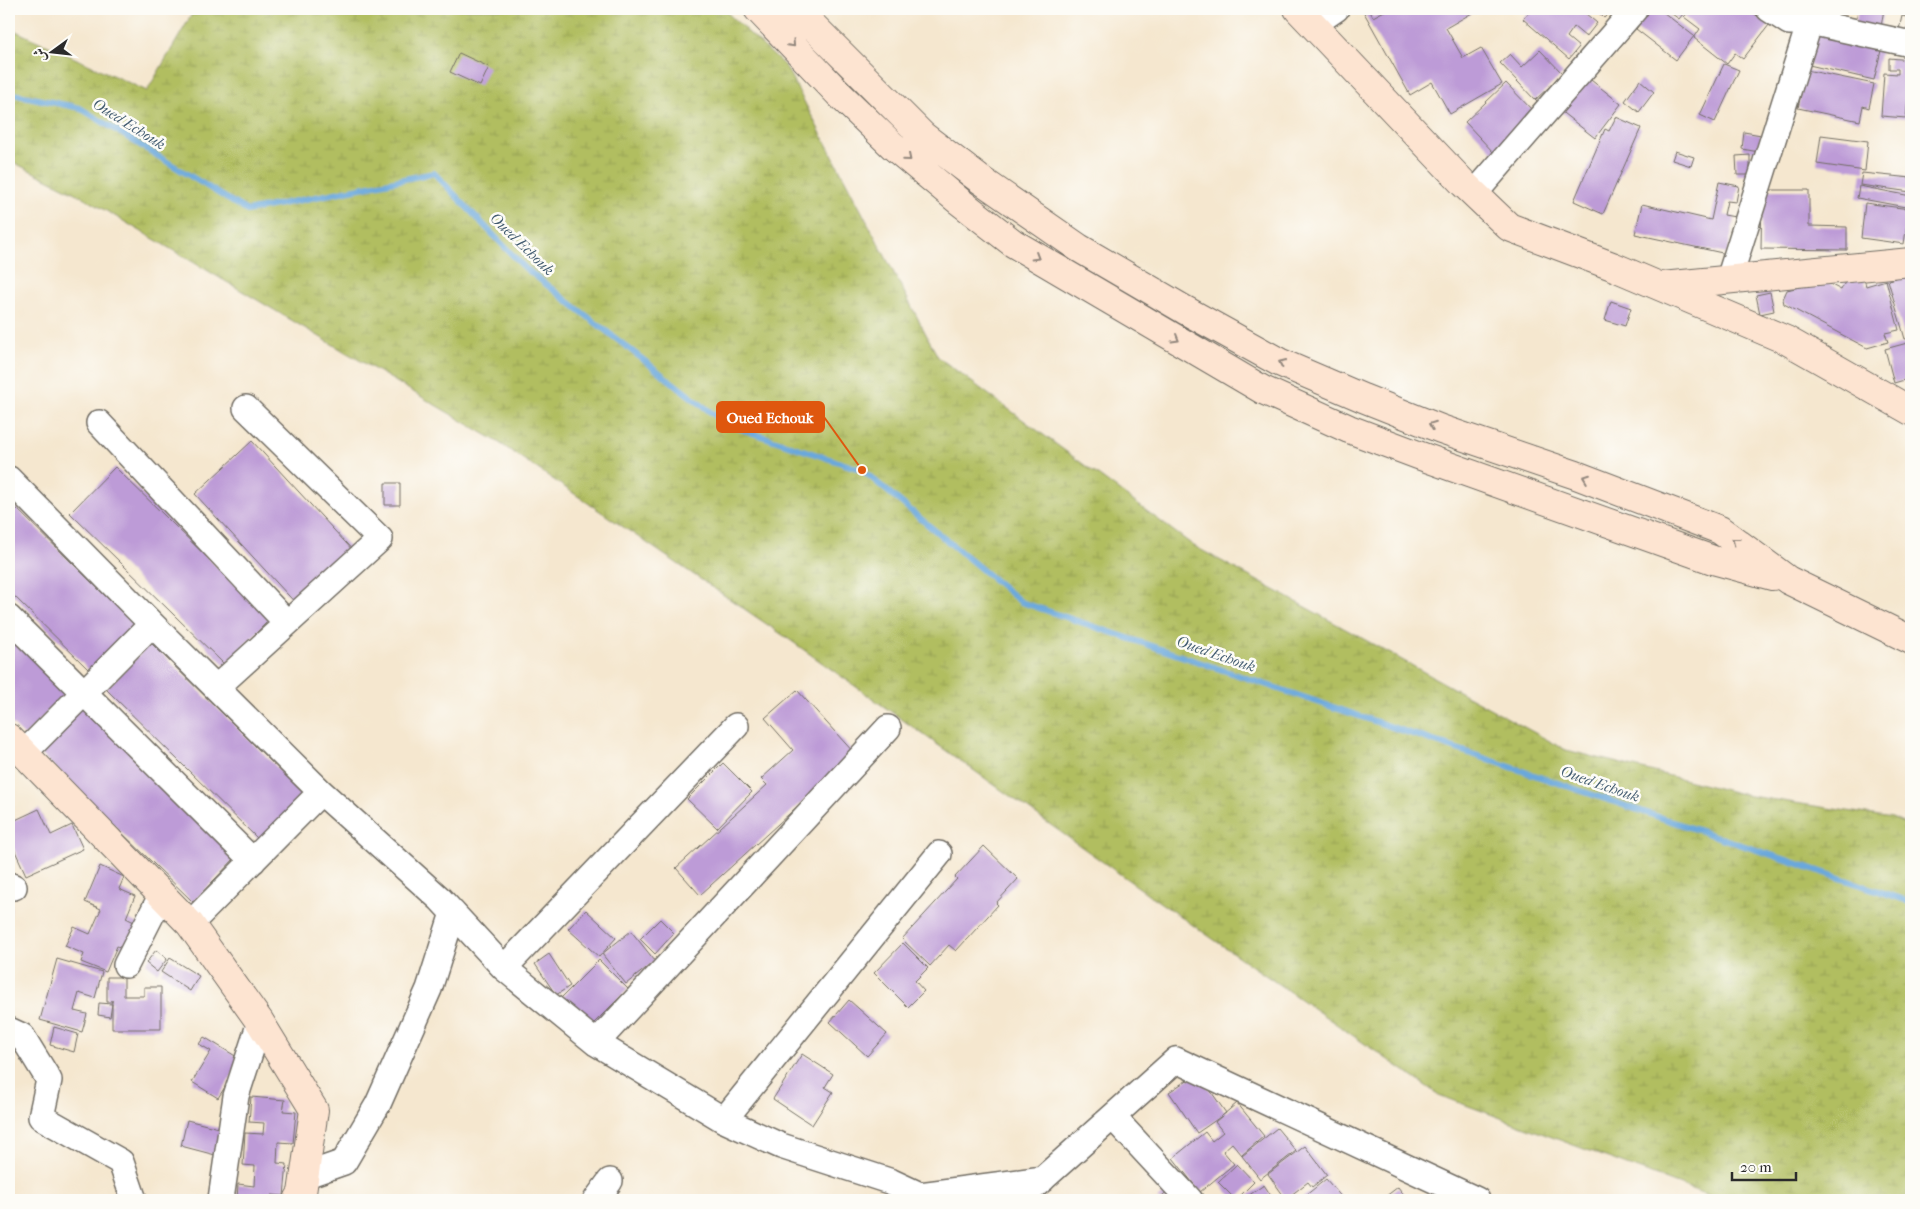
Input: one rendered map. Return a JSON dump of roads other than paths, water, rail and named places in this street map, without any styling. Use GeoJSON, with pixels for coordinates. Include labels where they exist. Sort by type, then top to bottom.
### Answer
{"type":"FeatureCollection","features":[{"type":"Feature","properties":{"kind":"street"},"geometry":{"type":"LineString","coordinates":[[758,9],[839,94],[893,146],[1013,243],[1263,390],[1349,429],[1418,455],[1713,560],[1788,580]]}},
{"type":"Feature","properties":{"kind":"street"},"geometry":{"type":"LineString","coordinates":[[796,9],[923,136],[978,178],[1079,248],[1185,310],[1279,362],[1364,398],[1442,429],[1576,475],[1720,530],[1788,580],[1911,640]]}},
{"type":"Feature","properties":{"kind":"street"},"geometry":{"type":"LineString","coordinates":[[1306,16],[1336,9]]}},
{"type":"Feature","properties":{"kind":"street"},"geometry":{"type":"LineString","coordinates":[[1474,194],[1635,9]]}},
{"type":"Feature","properties":{"kind":"street"},"geometry":{"type":"LineString","coordinates":[[1769,9],[1789,22],[1812,16],[1911,44]]}},
{"type":"Feature","properties":{"kind":"street"},"geometry":{"type":"LineString","coordinates":[[1306,16],[1474,194],[1509,226],[1660,286],[1786,340],[1909,406]]}},
{"type":"Feature","properties":{"kind":"street"},"geometry":{"type":"LineString","coordinates":[[1729,278],[1812,16]]}},
{"type":"Feature","properties":{"kind":"street"},"geometry":{"type":"LineString","coordinates":[[1660,286],[1911,260]]}},
{"type":"Feature","properties":{"kind":"street"},"geometry":{"type":"LineString","coordinates":[[217,687],[380,539],[246,408]]}},
{"type":"Feature","properties":{"kind":"street"},"geometry":{"type":"LineString","coordinates":[[99,423],[287,624]]}},
{"type":"Feature","properties":{"kind":"street"},"geometry":{"type":"LineString","coordinates":[[9,479],[322,792],[440,898],[504,968],[596,1043],[724,1120],[781,1146],[892,1182],[923,1198],[1043,1179]]}},
{"type":"Feature","properties":{"kind":"street"},"geometry":{"type":"LineString","coordinates":[[9,618],[253,861]]}},
{"type":"Feature","properties":{"kind":"street"},"geometry":{"type":"LineString","coordinates":[[152,624],[83,693],[16,745],[190,924],[260,1022],[314,1110],[301,1188]]}},
{"type":"Feature","properties":{"kind":"street"},"geometry":{"type":"LineString","coordinates":[[504,968],[736,726]]}},
{"type":"Feature","properties":{"kind":"street"},"geometry":{"type":"LineString","coordinates":[[596,1043],[888,728]]}},
{"type":"Feature","properties":{"kind":"street"},"geometry":{"type":"LineString","coordinates":[[190,924],[322,792]]}},
{"type":"Feature","properties":{"kind":"street"},"geometry":{"type":"LineString","coordinates":[[724,1120],[939,854]]}},
{"type":"Feature","properties":{"kind":"street"},"geometry":{"type":"LineString","coordinates":[[126,965],[162,894]]}},
{"type":"Feature","properties":{"kind":"street"},"geometry":{"type":"LineString","coordinates":[[301,1188],[344,1162],[378,1104],[429,989],[453,913]]}},
{"type":"Feature","properties":{"kind":"street"},"geometry":{"type":"LineString","coordinates":[[221,1198],[236,1096],[260,1022]]}},
{"type":"Feature","properties":{"kind":"street"},"geometry":{"type":"LineString","coordinates":[[9,1030],[22,1036],[49,1080],[41,1117],[121,1162],[134,1200]]}},
{"type":"Feature","properties":{"kind":"street"},"geometry":{"type":"LineString","coordinates":[[1019,1200],[1176,1060],[1473,1200]]}},
{"type":"Feature","properties":{"kind":"street"},"geometry":{"type":"LineString","coordinates":[[1113,1117],[1190,1200]]}},
{"type":"Feature","properties":{"kind":"waterway","name":"Oued Echouk"},"geometry":{"type":"LineString","coordinates":[[9,93],[80,108],[247,211],[434,173],[525,268],[726,424],[862,470],[1021,602],[1911,902]]}},
{"type":"Feature","properties":{"kind":"place","name":"Oued Echouk"},"geometry":{"type":"Point","coordinates":[862,470]}}]}
